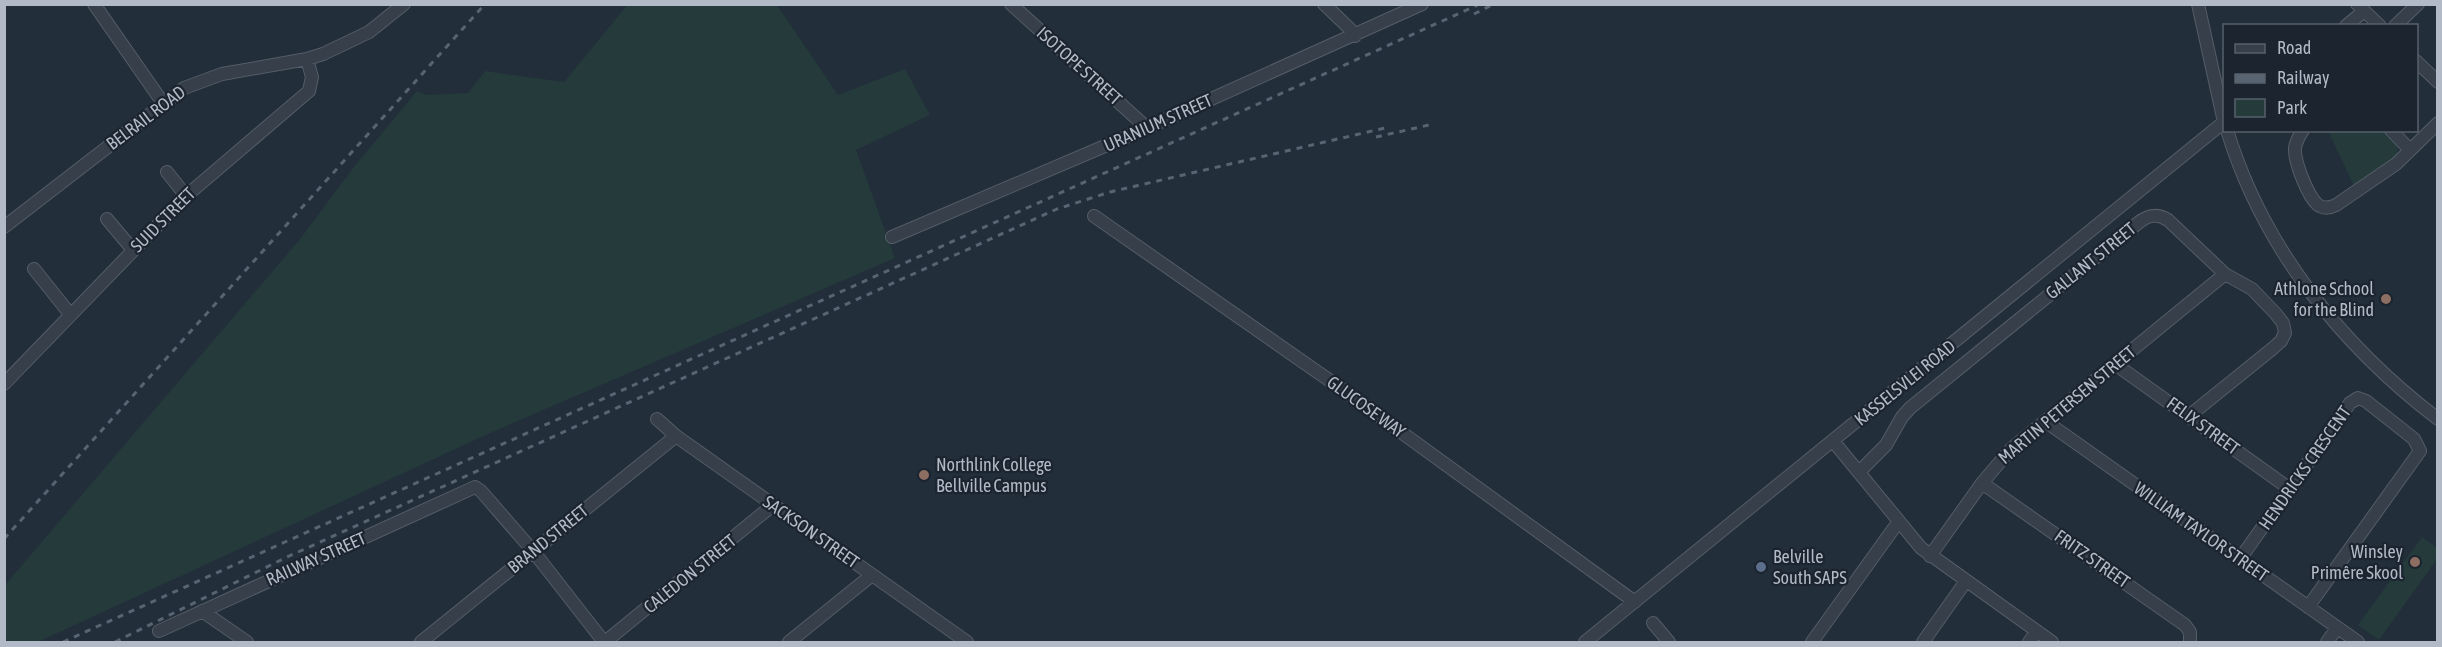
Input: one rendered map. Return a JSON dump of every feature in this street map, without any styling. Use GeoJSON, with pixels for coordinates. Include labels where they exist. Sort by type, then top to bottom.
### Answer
{"type":"FeatureCollection","features":[{"type":"Feature","properties":{"kind":"street"},"geometry":{"type":"LineString","coordinates":[[94,4],[163,103]]}},
{"type":"Feature","properties":{"kind":"street","name":"BELRAIL ROAD"},"geometry":{"type":"LineString","coordinates":[[4,227],[184,88],[208,77],[307,59],[352,41],[404,4]]}},
{"type":"Feature","properties":{"kind":"street","name":"ISOTOPE STREET"},"geometry":{"type":"LineString","coordinates":[[1011,4],[1147,128]]}},
{"type":"Feature","properties":{"kind":"street"},"geometry":{"type":"LineString","coordinates":[[1324,4],[1355,36]]}},
{"type":"Feature","properties":{"kind":"street","name":"URANIUM STREET"},"geometry":{"type":"LineString","coordinates":[[892,237],[1147,128],[1422,4]]}},
{"type":"Feature","properties":{"kind":"street"},"geometry":{"type":"LineString","coordinates":[[2198,4],[2223,118]]}},
{"type":"Feature","properties":{"kind":"street"},"geometry":{"type":"LineString","coordinates":[[2397,24],[2418,4]]}},
{"type":"Feature","properties":{"kind":"street"},"geometry":{"type":"LineString","coordinates":[[2348,24],[2361,8],[2378,24]]}},
{"type":"Feature","properties":{"kind":"street","name":"SUID STREET"},"geometry":{"type":"LineString","coordinates":[[6,379],[186,196],[309,91],[312,77],[307,59]]}},
{"type":"Feature","properties":{"kind":"street"},"geometry":{"type":"LineString","coordinates":[[2418,63],[2438,82]]}},
{"type":"Feature","properties":{"kind":"street","name":"KASSELSVLEI ROAD"},"geometry":{"type":"LineString","coordinates":[[1586,642],[1599,638],[1635,602],[2223,123]]}},
{"type":"Feature","properties":{"kind":"street"},"geometry":{"type":"LineString","coordinates":[[2302,132],[2296,143],[2296,159],[2314,201],[2324,208],[2336,205],[2396,164],[2438,123]]}},
{"type":"Feature","properties":{"kind":"street"},"geometry":{"type":"LineString","coordinates":[[2228,132],[2244,179],[2307,290],[2371,364],[2438,420]]}},
{"type":"Feature","properties":{"kind":"street"},"geometry":{"type":"LineString","coordinates":[[2393,132],[2410,150]]}},
{"type":"Feature","properties":{"kind":"street"},"geometry":{"type":"LineString","coordinates":[[167,172],[186,196]]}},
{"type":"Feature","properties":{"kind":"street","name":"GALLANT STREET"},"geometry":{"type":"LineString","coordinates":[[1858,472],[1886,445],[1898,423],[1910,408],[2146,217],[2157,215],[2168,219],[2225,274],[2240,281],[2264,300],[2283,323],[2285,333],[2281,341],[2272,349],[2189,416]]}},
{"type":"Feature","properties":{"kind":"street","name":"GLUCOSE WAY"},"geometry":{"type":"LineString","coordinates":[[1094,216],[1348,394],[1635,602]]}},
{"type":"Feature","properties":{"kind":"street"},"geometry":{"type":"LineString","coordinates":[[107,219],[133,250]]}},
{"type":"Feature","properties":{"kind":"street"},"geometry":{"type":"LineString","coordinates":[[34,269],[70,314]]}},
{"type":"Feature","properties":{"kind":"street","name":"MARTIN PETERSEN STREET"},"geometry":{"type":"LineString","coordinates":[[1930,556],[1982,483],[2011,449],[2225,274]]}},
{"type":"Feature","properties":{"kind":"street","name":"FELIX STREET"},"geometry":{"type":"LineString","coordinates":[[2115,364],[2290,489]]}},
{"type":"Feature","properties":{"kind":"street","name":"HENDRICKS CRESCENT"},"geometry":{"type":"LineString","coordinates":[[2240,560],[2354,399],[2362,398],[2414,439],[2420,447],[2418,454],[2308,607]]}},
{"type":"Feature","properties":{"kind":"street","name":"SACKSON STREET"},"geometry":{"type":"LineString","coordinates":[[657,419],[676,436],[967,642]]}},
{"type":"Feature","properties":{"kind":"street","name":"WILLIAM TAYLOR STREET"},"geometry":{"type":"LineString","coordinates":[[2045,421],[2358,642]]}},
{"type":"Feature","properties":{"kind":"street","name":"BRAND STREET"},"geometry":{"type":"LineString","coordinates":[[421,642],[676,436]]}},
{"type":"Feature","properties":{"kind":"street"},"geometry":{"type":"LineString","coordinates":[[1833,441],[1930,556],[2052,642]]}},
{"type":"Feature","properties":{"kind":"street","name":"FRITZ STREET"},"geometry":{"type":"LineString","coordinates":[[1982,483],[2185,625],[2190,632],[2190,642]]}},
{"type":"Feature","properties":{"kind":"street","name":"RAILWAY STREET"},"geometry":{"type":"LineString","coordinates":[[159,631],[475,487],[481,490],[532,551]]}},
{"type":"Feature","properties":{"kind":"street","name":"CALEDON STREET"},"geometry":{"type":"LineString","coordinates":[[605,642],[773,505]]}},
{"type":"Feature","properties":{"kind":"street"},"geometry":{"type":"LineString","coordinates":[[1812,642],[1899,521]]}},
{"type":"Feature","properties":{"kind":"street"},"geometry":{"type":"LineString","coordinates":[[532,551],[605,642]]}},
{"type":"Feature","properties":{"kind":"street"},"geometry":{"type":"LineString","coordinates":[[789,642],[872,575]]}},
{"type":"Feature","properties":{"kind":"street"},"geometry":{"type":"LineString","coordinates":[[1923,642],[1966,581]]}},
{"type":"Feature","properties":{"kind":"street"},"geometry":{"type":"LineString","coordinates":[[202,611],[244,642]]}},
{"type":"Feature","properties":{"kind":"street"},"geometry":{"type":"LineString","coordinates":[[1653,623],[1669,642]]}},
{"type":"Feature","properties":{"kind":"street"},"geometry":{"type":"LineString","coordinates":[[2327,642],[2337,628]]}},
{"type":"Feature","properties":{"kind":"street"},"geometry":{"type":"LineString","coordinates":[[2029,642],[2037,631]]}},
{"type":"Feature","properties":{"kind":"green space"},"geometry":{"type":"Polygon","coordinates":[[[628,4],[777,5],[838,95],[905,69],[930,115],[856,150],[895,258],[488,434],[38,642],[5,642],[5,585],[300,239],[353,168],[417,91],[427,95],[468,93],[485,71],[564,82],[628,4]]]}},
{"type":"Feature","properties":{"kind":"green space"},"geometry":{"type":"Polygon","coordinates":[[[2328,132],[2385,132],[2396,143],[2398,149],[2395,157],[2354,186],[2328,132]]]}},
{"type":"Feature","properties":{"kind":"green space"},"geometry":{"type":"Polygon","coordinates":[[[2422,537],[2437,548],[2437,559],[2379,640],[2358,625],[2422,537]]]}},
{"type":"Feature","properties":{"kind":"railway"},"geometry":{"type":"LineString","coordinates":[[4,539],[485,4]]}},
{"type":"Feature","properties":{"kind":"railway"},"geometry":{"type":"LineString","coordinates":[[63,642],[1480,4]]}},
{"type":"Feature","properties":{"kind":"railway"},"geometry":{"type":"LineString","coordinates":[[1474,14],[1494,4]]}},
{"type":"Feature","properties":{"kind":"railway"},"geometry":{"type":"LineString","coordinates":[[1376,137],[1429,125]]}},
{"type":"Feature","properties":{"kind":"railway"},"geometry":{"type":"LineString","coordinates":[[115,642],[287,557],[1057,209],[1110,192],[1385,128]]}},
{"type":"Feature","properties":{"kind":"place","name":"Athlone School for the Blind"},"geometry":{"type":"Point","coordinates":[2386,299]}},
{"type":"Feature","properties":{"kind":"place","name":"Northlink College Bellville Campus"},"geometry":{"type":"Point","coordinates":[924,475]}},
{"type":"Feature","properties":{"kind":"place","name":"Winsley Primêre Skool"},"geometry":{"type":"Point","coordinates":[2415,562]}},
{"type":"Feature","properties":{"kind":"place","name":"Belville South SAPS"},"geometry":{"type":"Point","coordinates":[1761,567]}}]}
